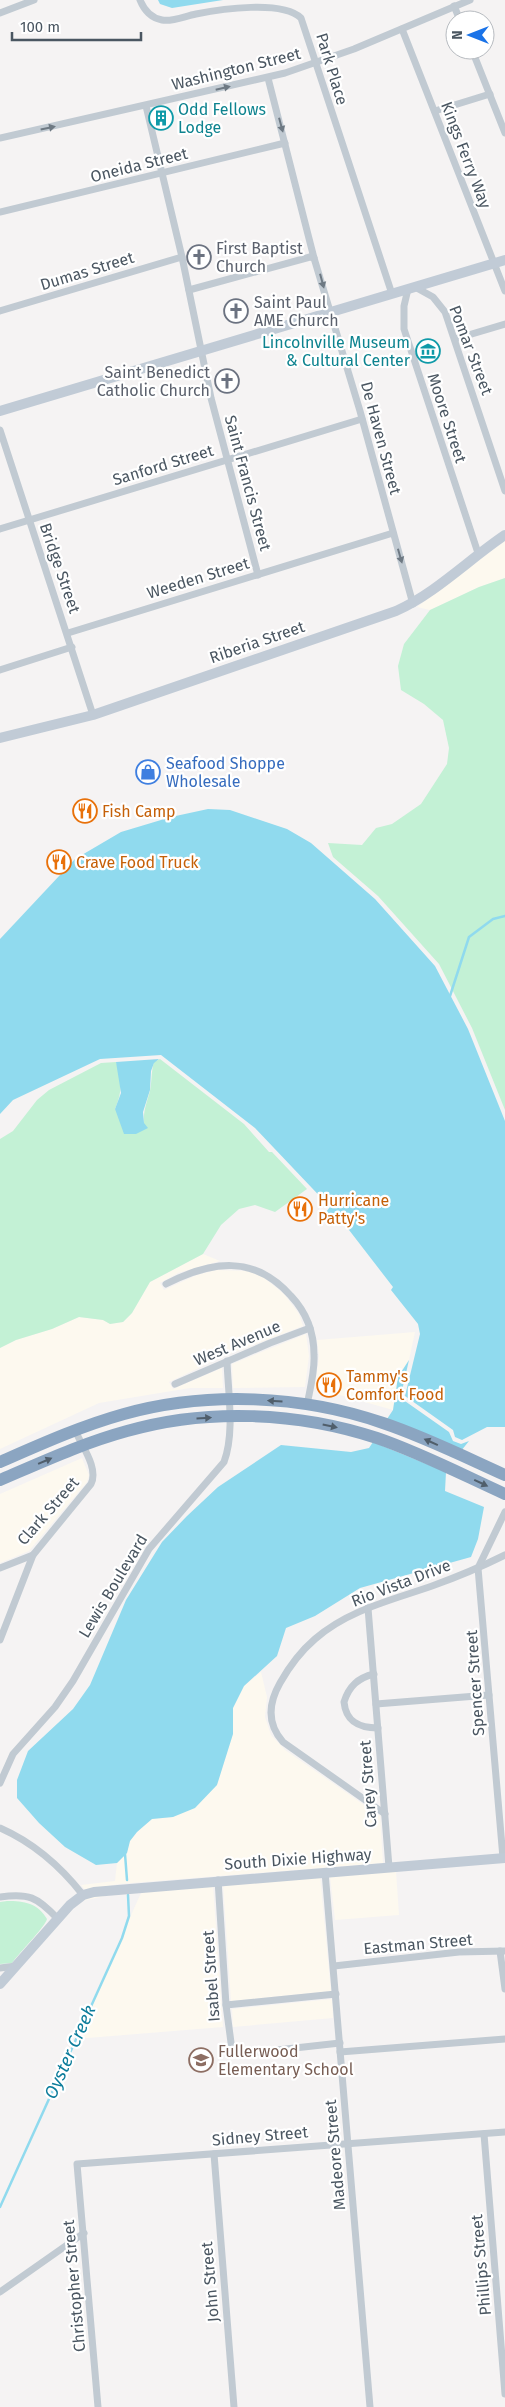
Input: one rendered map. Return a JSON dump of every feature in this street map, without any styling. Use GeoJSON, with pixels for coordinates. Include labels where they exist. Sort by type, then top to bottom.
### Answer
{"type":"FeatureCollection","features":[{"type":"Feature","properties":{"kind":"highway"},"geometry":{"type":"LineString","coordinates":[[0,1462],[75,1430],[148,1408],[229,1400],[282,1401],[308,1404],[359,1415],[390,1425],[505,1475]]}},
{"type":"Feature","properties":{"kind":"highway"},"geometry":{"type":"LineString","coordinates":[[0,1480],[82,1446],[129,1430],[179,1419],[229,1416],[304,1421],[353,1431],[399,1447],[505,1494]]}},
{"type":"Feature","properties":{"kind":"street"},"geometry":{"type":"LineString","coordinates":[[0,13],[34,0]]}},
{"type":"Feature","properties":{"kind":"street","name":"Park Place"},"geometry":{"type":"LineString","coordinates":[[140,0],[148,13],[163,20],[231,8],[274,8],[292,10],[303,22],[392,294]]}},
{"type":"Feature","properties":{"kind":"street","name":"Washington Street"},"geometry":{"type":"LineString","coordinates":[[0,138],[268,78],[402,29],[470,0]]}},
{"type":"Feature","properties":{"kind":"street"},"geometry":{"type":"LineString","coordinates":[[454,6],[456,10]]}},
{"type":"Feature","properties":{"kind":"street","name":"Kings Ferry Way"},"geometry":{"type":"LineString","coordinates":[[402,29],[505,291]]}},
{"type":"Feature","properties":{"kind":"street"},"geometry":{"type":"LineString","coordinates":[[476,60],[505,133]]}},
{"type":"Feature","properties":{"kind":"street","name":"De Haven Street"},"geometry":{"type":"LineString","coordinates":[[268,78],[314,258],[362,419],[413,604]]}},
{"type":"Feature","properties":{"kind":"street"},"geometry":{"type":"LineString","coordinates":[[435,111],[490,94]]}},
{"type":"Feature","properties":{"kind":"street","name":"Saint Francis Street"},"geometry":{"type":"LineString","coordinates":[[146,106],[182,256],[200,350],[258,575]]}},
{"type":"Feature","properties":{"kind":"street","name":"Oneida Street"},"geometry":{"type":"LineString","coordinates":[[0,212],[285,143]]}},
{"type":"Feature","properties":{"kind":"street","name":"Dumas Street"},"geometry":{"type":"LineString","coordinates":[[0,311],[182,256]]}},
{"type":"Feature","properties":{"kind":"street"},"geometry":{"type":"LineString","coordinates":[[189,290],[310,257],[314,258]]}},
{"type":"Feature","properties":{"kind":"street"},"geometry":{"type":"LineString","coordinates":[[0,411],[505,260]]}},
{"type":"Feature","properties":{"kind":"street","name":"Pomar Street"},"geometry":{"type":"LineString","coordinates":[[412,288],[425,291],[440,304],[455,339],[505,491]]}},
{"type":"Feature","properties":{"kind":"street","name":"Moore Street"},"geometry":{"type":"LineString","coordinates":[[412,288],[404,306],[404,329],[478,553]]}},
{"type":"Feature","properties":{"kind":"street"},"geometry":{"type":"LineString","coordinates":[[455,339],[505,324]]}},
{"type":"Feature","properties":{"kind":"street","name":"Sanford Street"},"geometry":{"type":"LineString","coordinates":[[0,529],[362,419]]}},
{"type":"Feature","properties":{"kind":"street","name":"Bridge Street"},"geometry":{"type":"LineString","coordinates":[[0,430],[68,633],[93,715]]}},
{"type":"Feature","properties":{"kind":"street","name":"Weeden Street"},"geometry":{"type":"LineString","coordinates":[[68,633],[393,533]]}},
{"type":"Feature","properties":{"kind":"street","name":"Riberia Street"},"geometry":{"type":"LineString","coordinates":[[0,738],[93,715],[413,604],[478,553],[505,535]]}},
{"type":"Feature","properties":{"kind":"street"},"geometry":{"type":"LineString","coordinates":[[0,670],[72,647]]}},
{"type":"Feature","properties":{"kind":"street"},"geometry":{"type":"LineString","coordinates":[[166,1284],[195,1271],[215,1266],[243,1266],[256,1269],[288,1291],[304,1312],[310,1328],[314,1356],[308,1404]]}},
{"type":"Feature","properties":{"kind":"street","name":"West Avenue"},"geometry":{"type":"LineString","coordinates":[[176,1384],[226,1361],[310,1328]]}},
{"type":"Feature","properties":{"kind":"street","name":"Lewis Boulevard"},"geometry":{"type":"LineString","coordinates":[[0,1783],[13,1754],[55,1707],[74,1681],[124,1588],[148,1549],[224,1462],[228,1443],[229,1416],[226,1361]]}},
{"type":"Feature","properties":{"kind":"street","name":"Clark Street"},"geometry":{"type":"LineString","coordinates":[[0,1568],[33,1555],[94,1478],[93,1469],[75,1430]]}},
{"type":"Feature","properties":{"kind":"street"},"geometry":{"type":"LineString","coordinates":[[478,1568],[505,1512]]}},
{"type":"Feature","properties":{"kind":"street"},"geometry":{"type":"LineString","coordinates":[[0,1640],[33,1555]]}},
{"type":"Feature","properties":{"kind":"street","name":"Rio Vista Drive"},"geometry":{"type":"LineString","coordinates":[[384,1814],[283,1742],[276,1733],[270,1717],[274,1694],[297,1658],[316,1638],[368,1608],[478,1568],[505,1555]]}},
{"type":"Feature","properties":{"kind":"street","name":"Spencer Street"},"geometry":{"type":"LineString","coordinates":[[478,1568],[504,1858]]}},
{"type":"Feature","properties":{"kind":"street","name":"Carey Street"},"geometry":{"type":"LineString","coordinates":[[368,1608],[388,1867]]}},
{"type":"Feature","properties":{"kind":"street","name":"Carey Street"},"geometry":{"type":"LineString","coordinates":[[374,1674],[358,1681],[352,1686],[344,1702],[348,1717],[354,1723],[361,1727],[378,1728]]}},
{"type":"Feature","properties":{"kind":"street"},"geometry":{"type":"LineString","coordinates":[[376,1704],[489,1696]]}},
{"type":"Feature","properties":{"kind":"street"},"geometry":{"type":"LineString","coordinates":[[0,1828],[20,1837],[34,1847],[83,1895],[57,1918],[0,1984]]}},
{"type":"Feature","properties":{"kind":"street","name":"South Dixie Highway"},"geometry":{"type":"LineString","coordinates":[[83,1895],[94,1892],[218,1880],[504,1858]]}},
{"type":"Feature","properties":{"kind":"street","name":"Madeore Street"},"geometry":{"type":"LineString","coordinates":[[325,1872],[370,2407]]}},
{"type":"Feature","properties":{"kind":"street","name":"Isabel Street"},"geometry":{"type":"LineString","coordinates":[[218,1880],[230,2046],[236,2053],[340,2043]]}},
{"type":"Feature","properties":{"kind":"street"},"geometry":{"type":"LineString","coordinates":[[0,1896],[20,1894],[31,1896],[42,1902],[57,1918]]}},
{"type":"Feature","properties":{"kind":"street"},"geometry":{"type":"LineString","coordinates":[[502,1951],[505,1990]]}},
{"type":"Feature","properties":{"kind":"street","name":"Eastman Street"},"geometry":{"type":"LineString","coordinates":[[334,1966],[459,1952],[502,1951]]}},
{"type":"Feature","properties":{"kind":"street"},"geometry":{"type":"LineString","coordinates":[[0,1968],[17,1966]]}},
{"type":"Feature","properties":{"kind":"street"},"geometry":{"type":"LineString","coordinates":[[226,2006],[336,1994]]}},
{"type":"Feature","properties":{"kind":"street"},"geometry":{"type":"LineString","coordinates":[[340,2052],[505,2039]]}},
{"type":"Feature","properties":{"kind":"street","name":"Sidney Street"},"geometry":{"type":"LineString","coordinates":[[77,2164],[348,2142],[505,2132]]}},
{"type":"Feature","properties":{"kind":"street","name":"Phillips Street"},"geometry":{"type":"LineString","coordinates":[[484,2134],[505,2394]]}},
{"type":"Feature","properties":{"kind":"street","name":"John Street"},"geometry":{"type":"LineString","coordinates":[[214,2154],[234,2407]]}},
{"type":"Feature","properties":{"kind":"street","name":"Christopher Street"},"geometry":{"type":"LineString","coordinates":[[77,2164],[98,2407]]}},
{"type":"Feature","properties":{"kind":"street"},"geometry":{"type":"LineString","coordinates":[[0,2292],[84,2234]]}},
{"type":"Feature","properties":{"kind":"shaded area"},"geometry":{"type":"Polygon","coordinates":[[[505,541],[505,578],[479,587],[430,610],[417,607],[505,541]]]}},
{"type":"Feature","properties":{"kind":"shaded area"},"geometry":{"type":"Polygon","coordinates":[[[203,1254],[220,1261],[178,1273],[160,1283],[164,1290],[197,1275],[216,1270],[248,1271],[263,1277],[284,1294],[299,1314],[303,1326],[222,1357],[169,1382],[173,1389],[222,1368],[223,1388],[190,1388],[99,1403],[0,1449],[0,1348],[16,1340],[52,1329],[79,1317],[103,1320],[110,1324],[123,1322],[132,1313],[150,1282],[203,1254]]]}},
{"type":"Feature","properties":{"kind":"shaded area"},"geometry":{"type":"Polygon","coordinates":[[[415,1332],[409,1360],[398,1377],[393,1410],[315,1388],[319,1356],[317,1340],[415,1332]]]}},
{"type":"Feature","properties":{"kind":"shaded area"},"geometry":{"type":"Polygon","coordinates":[[[306,1334],[309,1356],[305,1387],[233,1388],[232,1364],[306,1334]]]}},
{"type":"Feature","properties":{"kind":"shaded area"},"geometry":{"type":"Polygon","coordinates":[[[82,1458],[89,1475],[87,1482],[29,1551],[0,1563],[0,1494],[82,1458]]]}},
{"type":"Feature","properties":{"kind":"shaded area"},"geometry":{"type":"Polygon","coordinates":[[[261,1672],[267,1697],[265,1717],[271,1735],[285,1750],[380,1816],[383,1863],[119,1884],[85,1890],[81,1885],[115,1881],[117,1863],[127,1853],[130,1841],[152,1819],[173,1817],[217,1785],[233,1734],[233,1708],[244,1686],[261,1672]]]}},
{"type":"Feature","properties":{"kind":"shaded area"},"geometry":{"type":"Polygon","coordinates":[[[396,1871],[399,1915],[335,1920],[330,1876],[396,1871]]]}},
{"type":"Feature","properties":{"kind":"shaded area"},"geometry":{"type":"Polygon","coordinates":[[[320,1876],[331,1991],[231,2001],[223,1884],[320,1876]]]}},
{"type":"Feature","properties":{"kind":"shaded area"},"geometry":{"type":"Polygon","coordinates":[[[213,1885],[223,2027],[75,2039],[141,1893],[115,1894],[82,1901],[95,1896],[120,1892],[213,1885]]]}},
{"type":"Feature","properties":{"kind":"shaded area"},"geometry":{"type":"Polygon","coordinates":[[[332,1999],[333,2018],[233,2027],[232,2009],[332,1999]]]}},
{"type":"Feature","properties":{"kind":"green space"},"geometry":{"type":"Polygon","coordinates":[[[505,578],[505,1110],[472,1028],[439,964],[378,896],[333,857],[328,843],[362,845],[376,828],[392,824],[421,804],[447,764],[449,748],[443,720],[424,704],[401,690],[398,666],[404,644],[430,610],[479,587],[505,578]]]}},
{"type":"Feature","properties":{"kind":"green space"},"geometry":{"type":"Polygon","coordinates":[[[160,1059],[244,1124],[269,1152],[272,1152],[307,1189],[275,1212],[255,1205],[239,1209],[221,1225],[203,1254],[150,1282],[132,1313],[123,1322],[110,1324],[103,1320],[79,1317],[52,1329],[16,1340],[0,1348],[0,1139],[13,1131],[37,1100],[49,1090],[101,1063],[116,1062],[120,1074],[121,1086],[115,1109],[144,1123],[154,1062],[160,1059]]]}},
{"type":"Feature","properties":{"kind":"green space"},"geometry":{"type":"Polygon","coordinates":[[[7,1901],[35,1906],[47,1919],[42,1928],[12,1963],[0,1964],[0,1902],[7,1901]]]}},
{"type":"Feature","properties":{"kind":"water"},"geometry":{"type":"Polygon","coordinates":[[[158,0],[223,0],[172,8],[160,4],[158,0]]]}},
{"type":"Feature","properties":{"kind":"water"},"geometry":{"type":"Polygon","coordinates":[[[208,809],[230,810],[287,829],[311,843],[375,899],[435,966],[468,1029],[505,1121],[505,1427],[487,1427],[462,1440],[455,1437],[453,1430],[405,1396],[420,1334],[418,1324],[391,1290],[393,1287],[339,1217],[334,1221],[326,1212],[330,1207],[255,1128],[161,1055],[100,1059],[13,1100],[0,1114],[0,939],[75,859],[121,832],[171,817],[208,809]]]}},
{"type":"Feature","properties":{"kind":"water"},"geometry":{"type":"Polygon","coordinates":[[[159,1059],[154,1063],[151,1071],[150,1090],[143,1112],[144,1123],[148,1128],[136,1134],[124,1134],[115,1109],[121,1093],[116,1062],[159,1059]]]}},
{"type":"Feature","properties":{"kind":"water"},"geometry":{"type":"Polygon","coordinates":[[[409,1360],[401,1395],[402,1399],[449,1432],[453,1441],[461,1444],[469,1441],[461,1451],[387,1419],[393,1410],[398,1377],[409,1360]]]}},
{"type":"Feature","properties":{"kind":"water"},"geometry":{"type":"Polygon","coordinates":[[[373,1442],[446,1472],[445,1491],[484,1507],[478,1539],[471,1557],[360,1588],[315,1616],[286,1628],[277,1656],[244,1686],[233,1708],[233,1734],[217,1785],[195,1808],[173,1817],[152,1819],[137,1832],[130,1841],[127,1853],[117,1863],[96,1865],[65,1847],[39,1823],[17,1798],[17,1780],[28,1751],[73,1709],[90,1685],[126,1600],[162,1542],[218,1487],[281,1445],[351,1452],[369,1448],[373,1442]]]}},
{"type":"Feature","properties":{"kind":"waterway"},"geometry":{"type":"LineString","coordinates":[[450,996],[469,937],[493,919],[505,916]]}},
{"type":"Feature","properties":{"kind":"waterway","name":"Oyster Creek"},"geometry":{"type":"LineString","coordinates":[[125,1854],[127,1880]]}},
{"type":"Feature","properties":{"kind":"waterway","name":"Oyster Creek"},"geometry":{"type":"LineString","coordinates":[[0,2207],[122,1938],[129,1916],[128,1895]]}},
{"type":"Feature","properties":{"kind":"place","name":"Odd Fellows Lodge"},"geometry":{"type":"Point","coordinates":[161,118]}},
{"type":"Feature","properties":{"kind":"place","name":"First Baptist Church"},"geometry":{"type":"Point","coordinates":[199,257]}},
{"type":"Feature","properties":{"kind":"place","name":"Saint Paul AME Church"},"geometry":{"type":"Point","coordinates":[236,311]}},
{"type":"Feature","properties":{"kind":"place","name":"Lincolnville Museum & Cultural Center"},"geometry":{"type":"Point","coordinates":[428,351]}},
{"type":"Feature","properties":{"kind":"place","name":"Saint Benedict Catholic Church"},"geometry":{"type":"Point","coordinates":[227,381]}},
{"type":"Feature","properties":{"kind":"place","name":"Seafood Shoppe Wholesale"},"geometry":{"type":"Point","coordinates":[148,772]}},
{"type":"Feature","properties":{"kind":"place","name":"Fish Camp"},"geometry":{"type":"Point","coordinates":[85,811]}},
{"type":"Feature","properties":{"kind":"place","name":"Crave Food Truck"},"geometry":{"type":"Point","coordinates":[59,862]}},
{"type":"Feature","properties":{"kind":"place","name":"Hurricane Patty's"},"geometry":{"type":"Point","coordinates":[300,1209]}},
{"type":"Feature","properties":{"kind":"place","name":"Tammy's Comfort Food"},"geometry":{"type":"Point","coordinates":[329,1385]}},
{"type":"Feature","properties":{"kind":"place","name":"Fullerwood Elementary School"},"geometry":{"type":"Point","coordinates":[201,2060]}}]}
